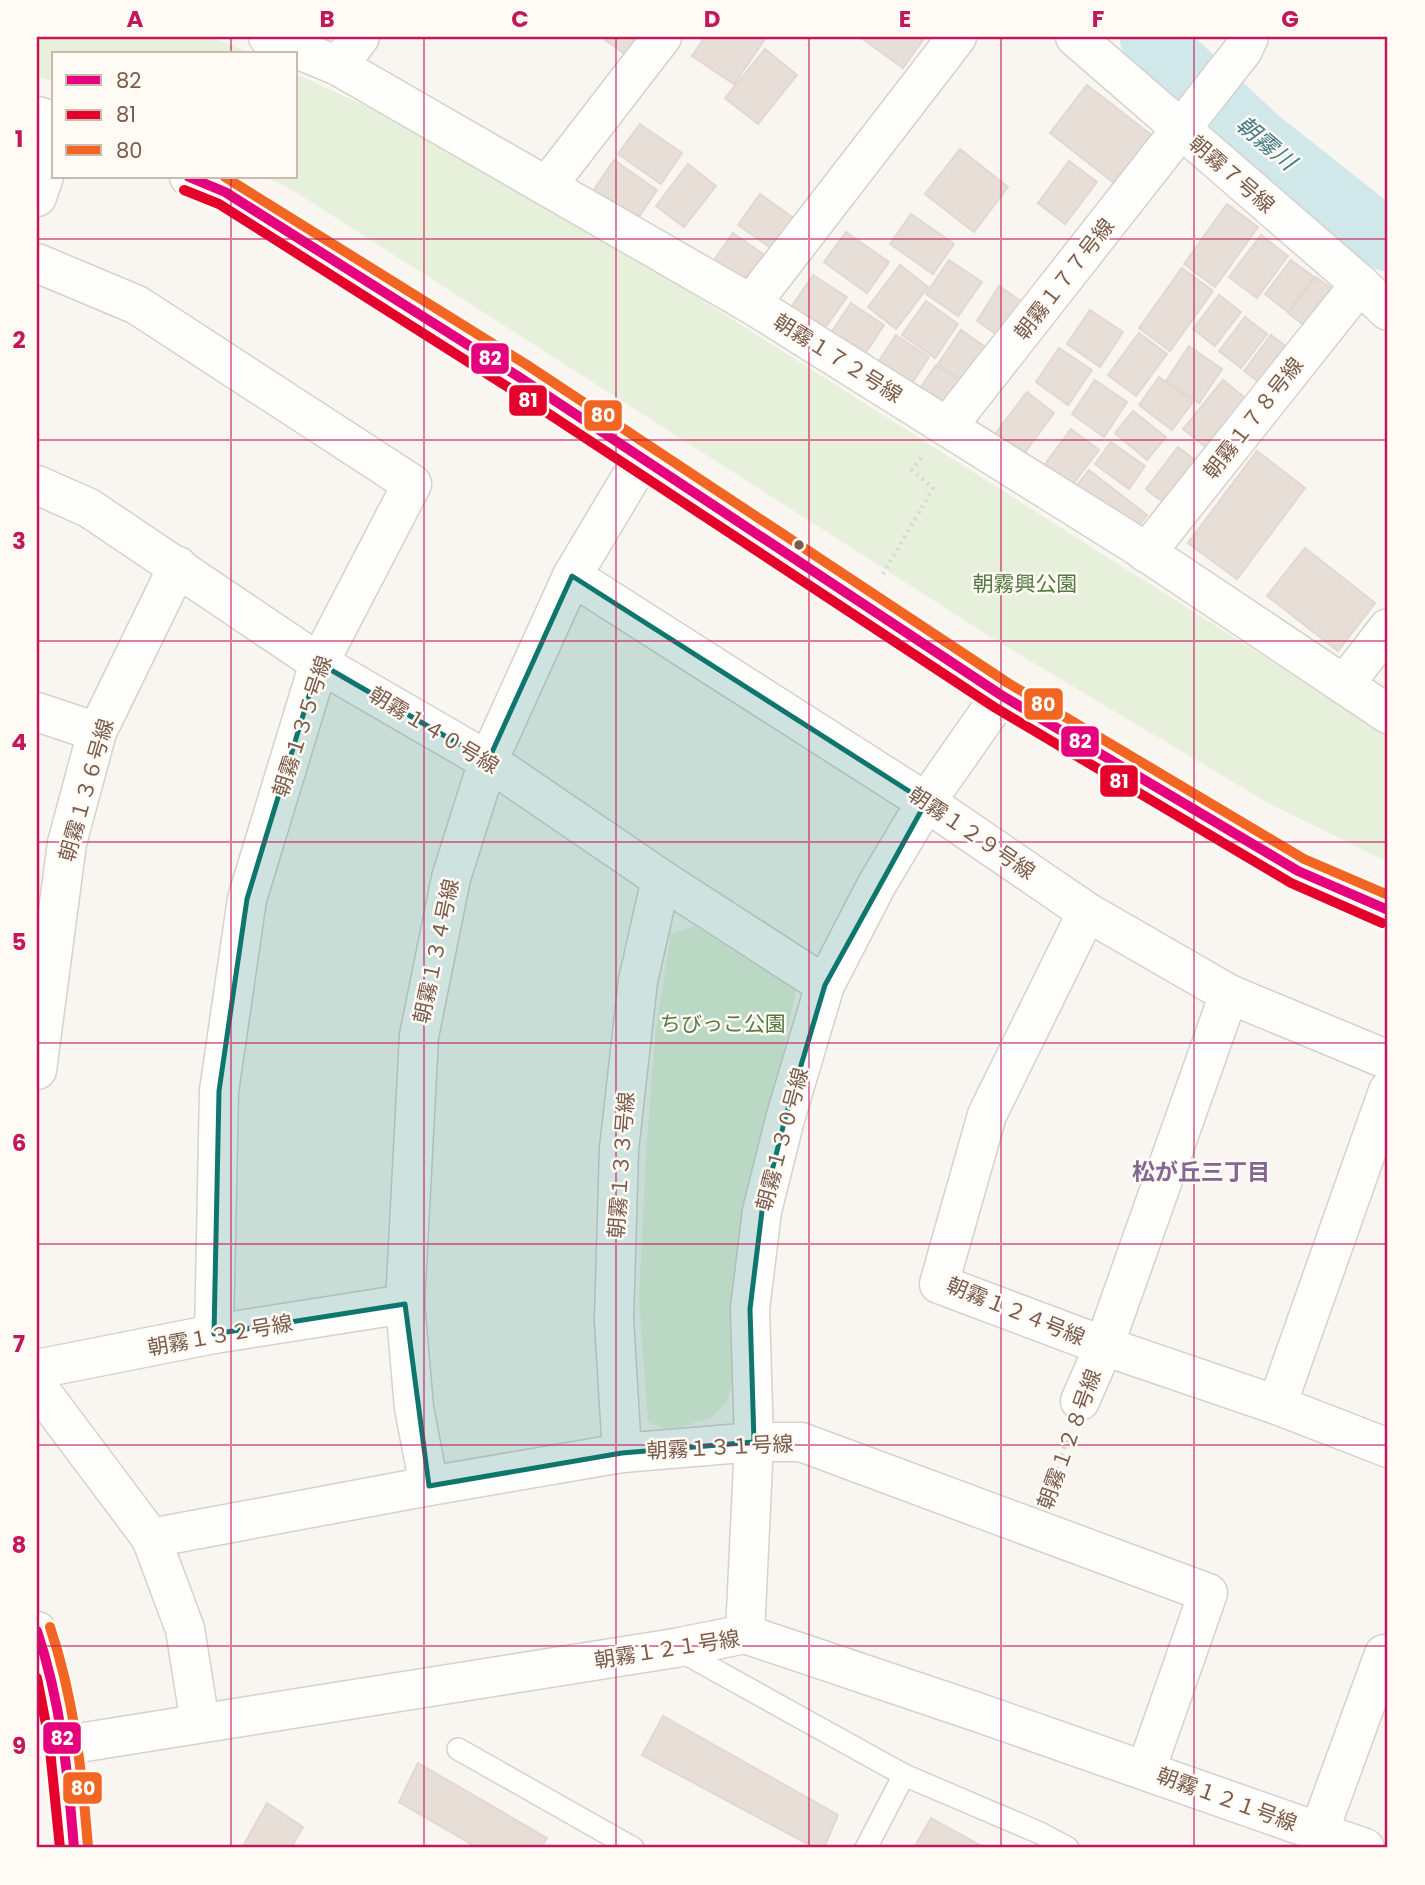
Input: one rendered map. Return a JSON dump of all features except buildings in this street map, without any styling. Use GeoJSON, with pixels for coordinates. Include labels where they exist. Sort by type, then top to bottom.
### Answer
{"type":"FeatureCollection","features":[{"type":"Feature","properties":{"kind":"street","name":"朝霧１７２号線"},"geometry":{"type":"LineString","coordinates":[[268,37],[349,51],[547,186],[751,304],[947,427],[1146,553],[1388,714]]}},
{"type":"Feature","properties":{"kind":"street"},"geometry":{"type":"LineString","coordinates":[[547,186],[662,37]]}},
{"type":"Feature","properties":{"kind":"street"},"geometry":{"type":"LineString","coordinates":[[751,304],[957,37]]}},
{"type":"Feature","properties":{"kind":"street","name":"朝霧７号線"},"geometry":{"type":"LineString","coordinates":[[1075,37],[1191,117],[1388,311]]}},
{"type":"Feature","properties":{"kind":"street","name":"朝霧１７７号線"},"geometry":{"type":"LineString","coordinates":[[947,427],[1240,51]]}},
{"type":"Feature","properties":{"kind":"street"},"geometry":{"type":"LineString","coordinates":[[37,197],[52,154]]}},
{"type":"Feature","properties":{"kind":"street"},"geometry":{"type":"LineString","coordinates":[[191,178],[225,192],[643,457],[1001,695],[1298,871],[1388,910]]}},
{"type":"Feature","properties":{"kind":"street","name":"朝霧１３５号線"},"geometry":{"type":"LineString","coordinates":[[37,262],[137,305],[412,484],[319,663],[247,899],[219,1091],[214,1334]]}},
{"type":"Feature","properties":{"kind":"street","name":"朝霧１７８号線"},"geometry":{"type":"LineString","coordinates":[[1146,553],[1360,284]]}},
{"type":"Feature","properties":{"kind":"street","name":"朝霧１３４号線"},"geometry":{"type":"LineString","coordinates":[[429,1486],[414,1408],[404,1304],[419,1036],[451,878],[488,761],[572,576],[643,457]]}},
{"type":"Feature","properties":{"kind":"street","name":"朝霧１４０号線"},"geometry":{"type":"LineString","coordinates":[[37,485],[89,508],[319,663],[488,761],[661,879],[825,985]]}},
{"type":"Feature","properties":{"kind":"street","name":"朝霧１３６号線"},"geometry":{"type":"LineString","coordinates":[[37,1070],[42,987],[67,843],[97,732],[178,566]]}},
{"type":"Feature","properties":{"kind":"street","name":"朝霧１２９号線"},"geometry":{"type":"LineString","coordinates":[[572,576],[926,802],[1087,912],[1229,994],[1388,1060]]}},
{"type":"Feature","properties":{"kind":"street"},"geometry":{"type":"LineString","coordinates":[[1344,685],[1388,628]]}},
{"type":"Feature","properties":{"kind":"street","name":"朝霧１３０号線"},"geometry":{"type":"LineString","coordinates":[[745,1634],[754,1442],[750,1309],[762,1211],[785,1119],[825,985],[876,886],[926,802],[1001,695]]}},
{"type":"Feature","properties":{"kind":"street"},"geometry":{"type":"LineString","coordinates":[[37,712],[97,732]]}},
{"type":"Feature","properties":{"kind":"street","name":"朝霧１３３号線"},"geometry":{"type":"LineString","coordinates":[[622,1453],[614,1320],[619,1149],[638,981],[661,879]]}},
{"type":"Feature","properties":{"kind":"street","name":"朝霧１２４号線"},"geometry":{"type":"LineString","coordinates":[[1087,912],[987,1115],[939,1284],[1104,1346],[1277,1405],[1388,1448]]}},
{"type":"Feature","properties":{"kind":"street","name":"朝霧１２８号線"},"geometry":{"type":"LineString","coordinates":[[1080,1401],[1104,1346],[1229,994]]}},
{"type":"Feature","properties":{"kind":"street"},"geometry":{"type":"LineString","coordinates":[[1277,1405],[1388,1091]]}},
{"type":"Feature","properties":{"kind":"street","name":"朝霧１３２号線"},"geometry":{"type":"LineString","coordinates":[[37,1369],[214,1334],[404,1304]]}},
{"type":"Feature","properties":{"kind":"street"},"geometry":{"type":"LineString","coordinates":[[37,1386],[151,1538],[185,1629],[200,1723]]}},
{"type":"Feature","properties":{"kind":"street","name":"朝霧１３１号線"},"geometry":{"type":"LineString","coordinates":[[151,1538],[622,1453],[754,1442],[801,1442],[1041,1513],[1208,1593],[1146,1770]]}},
{"type":"Feature","properties":{"kind":"street"},"geometry":{"type":"LineString","coordinates":[[37,1631],[46,1656],[66,1745],[74,1848]]}},
{"type":"Feature","properties":{"kind":"street","name":"朝霧１２１号線"},"geometry":{"type":"LineString","coordinates":[[66,1745],[675,1648],[745,1634],[1146,1770],[1365,1848]]}},
{"type":"Feature","properties":{"kind":"street"},"geometry":{"type":"LineString","coordinates":[[1319,1832],[1384,1654],[1388,1655]]}},
{"type":"Feature","properties":{"kind":"lane"},"geometry":{"type":"LineString","coordinates":[[675,1648],[904,1775],[1040,1833],[1068,1848]]}},
{"type":"Feature","properties":{"kind":"lane"},"geometry":{"type":"LineString","coordinates":[[458,1749],[633,1848]]}},
{"type":"Feature","properties":{"kind":"lane"},"geometry":{"type":"LineString","coordinates":[[866,1848],[904,1775]]}},
{"type":"Feature","properties":{"kind":"path"},"geometry":{"type":"LineString","coordinates":[[866,605],[933,488]]}},
{"type":"Feature","properties":{"kind":"path","name":"朝霧１２８号線"},"geometry":{"type":"LineString","coordinates":[[1041,1513],[1080,1401]]}},
{"type":"Feature","properties":{"kind":"highlighted area"},"geometry":{"type":"Polygon","coordinates":[[[572,576],[926,802],[825,985],[785,1119],[762,1211],[750,1309],[754,1442],[622,1453],[429,1486],[405,1304],[214,1334],[219,1091],[247,899],[319,663],[488,761],[572,576]]]}},
{"type":"Feature","properties":{"kind":"green space"},"geometry":{"type":"Polygon","coordinates":[[[37,37],[211,37],[248,52],[52,52],[52,81],[37,77],[37,37]]]}},
{"type":"Feature","properties":{"kind":"green space","name":"朝霧興公園"},"geometry":{"type":"Polygon","coordinates":[[[298,75],[476,157],[1388,735],[1388,862],[1268,803],[997,641],[294,191],[268,178],[298,178],[298,75]]]}},
{"type":"Feature","properties":{"kind":"green space","name":"ちびっこ公園"},"geometry":{"type":"Polygon","coordinates":[[[694,926],[796,990],[772,1107],[736,1365],[727,1402],[711,1418],[669,1430],[648,1422],[639,1300],[646,1154],[655,1036],[671,934],[694,926]]]}},
{"type":"Feature","properties":{"kind":"waterway","name":"朝霧川"},"geometry":{"type":"LineString","coordinates":[[1150,37],[1259,139],[1388,241]]}},
{"type":"Feature","properties":{"kind":"transit line","name":"82"},"geometry":{"type":"LineString","coordinates":[[191,178],[225,192],[519,377],[1001,695],[1298,871],[1388,910]]}},
{"type":"Feature","properties":{"kind":"transit line","name":"80"},"geometry":{"type":"LineString","coordinates":[[227,178],[527,365],[1008,683],[1304,859],[1388,895]]}},
{"type":"Feature","properties":{"kind":"transit line","name":"81"},"geometry":{"type":"LineString","coordinates":[[184,190],[219,204],[511,389],[994,707],[1291,883],[1382,923]]}},
{"type":"Feature","properties":{"kind":"transit line","name":"80"},"geometry":{"type":"LineString","coordinates":[[50,1627],[76,1736],[88,1847]]}},
{"type":"Feature","properties":{"kind":"transit line","name":"82"},"geometry":{"type":"LineString","coordinates":[[37,1631],[58,1711],[74,1848]]}},
{"type":"Feature","properties":{"kind":"transit line","name":"81"},"geometry":{"type":"LineString","coordinates":[[37,1678],[49,1740],[60,1848]]}},
{"type":"Feature","properties":{"kind":"district","name":"松が丘三丁目"},"geometry":{"type":"Point","coordinates":[1201,1172]}}]}
